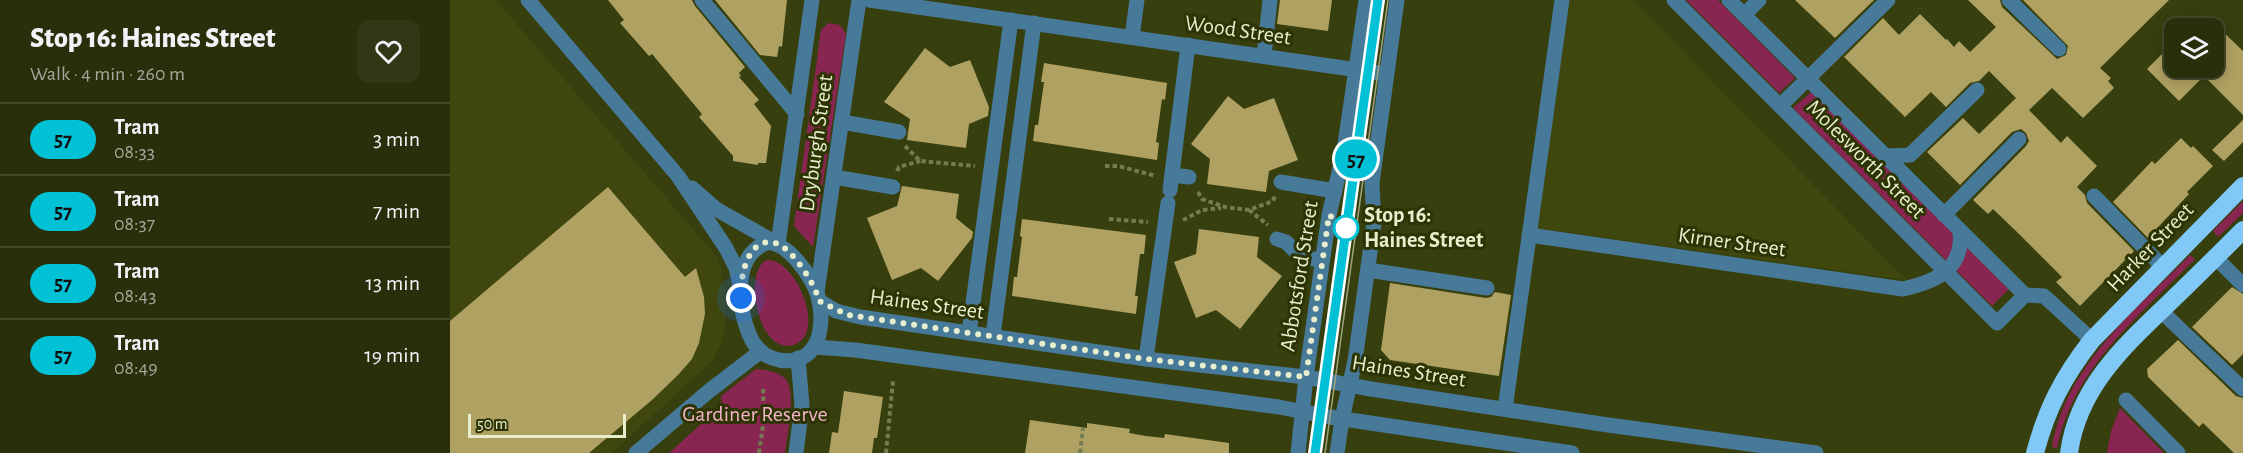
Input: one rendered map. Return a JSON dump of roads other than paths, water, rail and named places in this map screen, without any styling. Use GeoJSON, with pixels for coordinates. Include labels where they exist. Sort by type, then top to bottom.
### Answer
{"type":"FeatureCollection","features":[{"type":"Feature","properties":{"kind":"highway","name":"Harker Street"},"geometry":{"type":"LineString","coordinates":[[2035,453],[2053,399],[2069,370],[2092,340],[2243,186]]}},
{"type":"Feature","properties":{"kind":"highway"},"geometry":{"type":"LineString","coordinates":[[2069,453],[2076,418],[2112,360],[2243,230]]}},
{"type":"Feature","properties":{"kind":"highway"},"geometry":{"type":"LineString","coordinates":[[2193,237],[2216,258]]}},
{"type":"Feature","properties":{"kind":"street"},"geometry":{"type":"LineString","coordinates":[[528,0],[678,176],[726,248],[736,268],[746,325],[760,351],[779,360],[798,358],[809,353],[815,347],[820,328],[818,297],[799,264],[777,243],[716,208],[678,176]]}},
{"type":"Feature","properties":{"kind":"street","name":"Dryburgh Street"},"geometry":{"type":"LineString","coordinates":[[777,243],[812,0]]}},
{"type":"Feature","properties":{"kind":"street","name":"Dryburgh Street"},"geometry":{"type":"LineString","coordinates":[[818,297],[859,0]]}},
{"type":"Feature","properties":{"kind":"street","name":"Wood Street"},"geometry":{"type":"LineString","coordinates":[[868,0],[977,8],[1011,20],[1034,24],[1386,74]]}},
{"type":"Feature","properties":{"kind":"street"},"geometry":{"type":"LineString","coordinates":[[1132,38],[1137,0]]}},
{"type":"Feature","properties":{"kind":"street"},"geometry":{"type":"LineString","coordinates":[[1264,56],[1270,0]]}},
{"type":"Feature","properties":{"kind":"street","name":"Abbotsford Street"},"geometry":{"type":"LineString","coordinates":[[1298,453],[1301,412],[1322,261],[1329,215],[1344,151],[1366,0]]}},
{"type":"Feature","properties":{"kind":"street"},"geometry":{"type":"LineString","coordinates":[[1337,453],[1368,270],[1374,223],[1372,183],[1397,0]]}},
{"type":"Feature","properties":{"kind":"street"},"geometry":{"type":"LineString","coordinates":[[1505,409],[1562,0]]}},
{"type":"Feature","properties":{"kind":"street","name":"Molesworth Street"},"geometry":{"type":"LineString","coordinates":[[1674,0],[1997,323],[2025,296],[2038,295],[2046,298],[2092,340]]}},
{"type":"Feature","properties":{"kind":"street","name":"Molesworth Street"},"geometry":{"type":"LineString","coordinates":[[1730,0],[2025,296]]}},
{"type":"Feature","properties":{"kind":"street"},"geometry":{"type":"LineString","coordinates":[[1744,15],[1759,0]]}},
{"type":"Feature","properties":{"kind":"street"},"geometry":{"type":"LineString","coordinates":[[1780,106],[1888,0]]}},
{"type":"Feature","properties":{"kind":"street"},"geometry":{"type":"LineString","coordinates":[[2009,0],[2059,49]]}},
{"type":"Feature","properties":{"kind":"street"},"geometry":{"type":"LineString","coordinates":[[705,2],[797,114]]}},
{"type":"Feature","properties":{"kind":"street"},"geometry":{"type":"LineString","coordinates":[[969,333],[1011,20]]}},
{"type":"Feature","properties":{"kind":"street"},"geometry":{"type":"LineString","coordinates":[[993,336],[1034,24]]}},
{"type":"Feature","properties":{"kind":"street"},"geometry":{"type":"LineString","coordinates":[[1146,359],[1170,202],[1188,45]]}},
{"type":"Feature","properties":{"kind":"street"},"geometry":{"type":"LineString","coordinates":[[1885,156],[1910,155],[1977,90]]}},
{"type":"Feature","properties":{"kind":"street"},"geometry":{"type":"LineString","coordinates":[[842,122],[899,132]]}},
{"type":"Feature","properties":{"kind":"street"},"geometry":{"type":"LineString","coordinates":[[1944,216],[2019,139]]}},
{"type":"Feature","properties":{"kind":"street"},"geometry":{"type":"LineString","coordinates":[[834,177],[893,186]]}},
{"type":"Feature","properties":{"kind":"street"},"geometry":{"type":"LineString","coordinates":[[1170,202],[1189,177]]}},
{"type":"Feature","properties":{"kind":"street"},"geometry":{"type":"LineString","coordinates":[[1281,182],[1335,191]]}},
{"type":"Feature","properties":{"kind":"street"},"geometry":{"type":"LineString","coordinates":[[2094,196],[2163,267]]}},
{"type":"Feature","properties":{"kind":"street"},"geometry":{"type":"LineString","coordinates":[[1946,272],[1958,254],[1960,232]]}},
{"type":"Feature","properties":{"kind":"street","name":"Kirner Street"},"geometry":{"type":"LineString","coordinates":[[1529,235],[1904,290],[1929,283],[1946,272]]}},
{"type":"Feature","properties":{"kind":"street"},"geometry":{"type":"LineString","coordinates":[[1277,238],[1286,242],[1300,256],[1322,261]]}},
{"type":"Feature","properties":{"kind":"street"},"geometry":{"type":"LineString","coordinates":[[741,290],[744,264],[749,257],[760,246],[777,243]]}},
{"type":"Feature","properties":{"kind":"street"},"geometry":{"type":"LineString","coordinates":[[2216,258],[2243,285]]}},
{"type":"Feature","properties":{"kind":"street"},"geometry":{"type":"LineString","coordinates":[[1368,270],[1487,288]]}},
{"type":"Feature","properties":{"kind":"street","name":"Haines Street"},"geometry":{"type":"LineString","coordinates":[[818,297],[848,315],[1146,359],[1306,377],[1371,389],[1731,443],[1816,453]]}},
{"type":"Feature","properties":{"kind":"street"},"geometry":{"type":"LineString","coordinates":[[2161,311],[2243,389]]}},
{"type":"Feature","properties":{"kind":"street"},"geometry":{"type":"LineString","coordinates":[[815,347],[855,350],[1279,407],[1342,419],[1572,453]]}},
{"type":"Feature","properties":{"kind":"street"},"geometry":{"type":"LineString","coordinates":[[636,453],[760,351]]}},
{"type":"Feature","properties":{"kind":"street"},"geometry":{"type":"LineString","coordinates":[[796,453],[802,405],[798,358]]}},
{"type":"Feature","properties":{"kind":"street"},"geometry":{"type":"LineString","coordinates":[[2126,400],[2178,453]]}},
{"type":"Feature","properties":{"kind":"tram line"},"geometry":{"type":"LineString","coordinates":[[1315,453],[1378,0]]}},
{"type":"Feature","properties":{"kind":"tram line","name":"57"},"geometry":{"type":"LineString","coordinates":[[1315,453],[1378,0]]}},
{"type":"Feature","properties":{"kind":"tram line"},"geometry":{"type":"LineString","coordinates":[[1325,453],[1388,0]]}},
{"type":"Feature","properties":{"kind":"place","name":"Stop 16: Haines Street"},"geometry":{"type":"Point","coordinates":[1346,228]}},
{"type":"Feature","properties":{"kind":"park label","name":"Gardiner Reserve"},"geometry":{"type":"Point","coordinates":[755,414]}}]}
